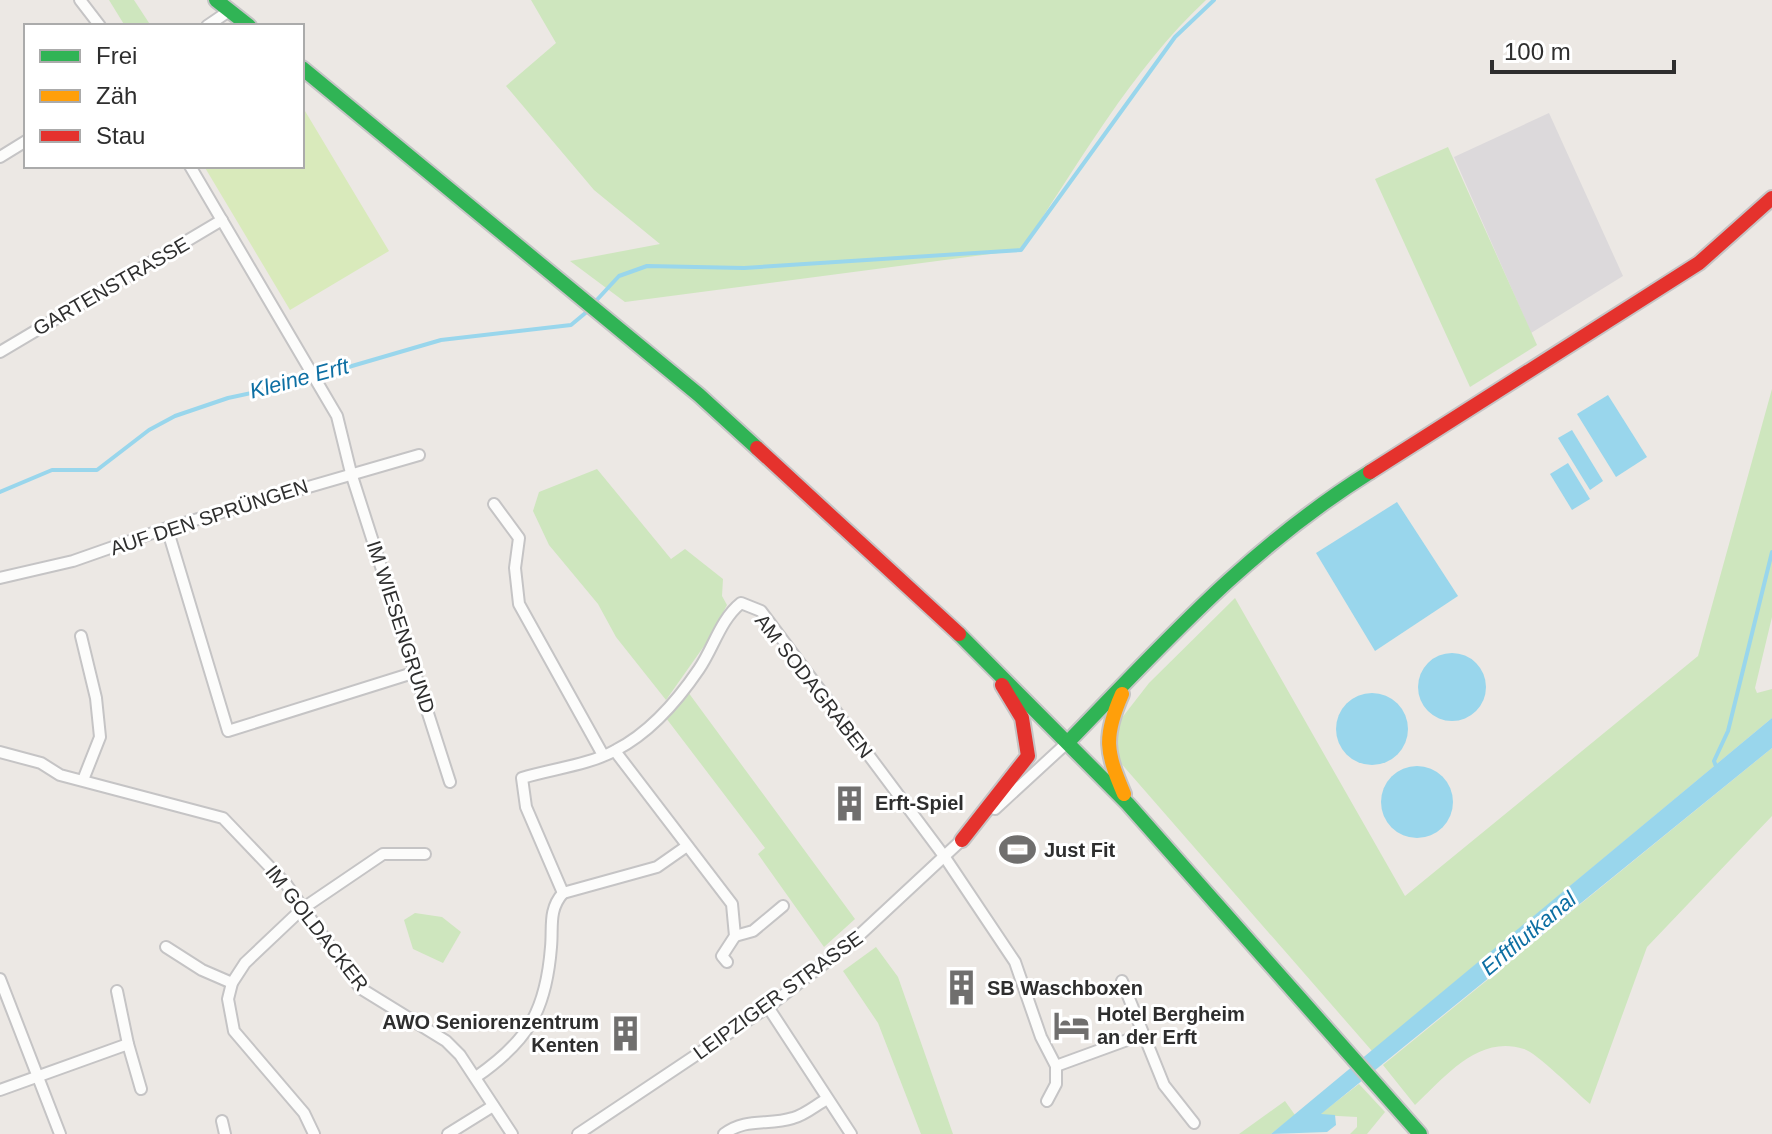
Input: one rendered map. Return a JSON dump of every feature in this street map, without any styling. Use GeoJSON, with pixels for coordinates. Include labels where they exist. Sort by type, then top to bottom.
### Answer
{"type":"FeatureCollection","features":[{"type":"Feature","properties":{"kind":"main road"},"geometry":{"type":"LineString","coordinates":[[216,0],[246,24]]}},
{"type":"Feature","properties":{"kind":"main road"},"geometry":{"type":"LineString","coordinates":[[304,70],[699,395],[1069,741],[1420,1134]]}},
{"type":"Feature","properties":{"kind":"main road"},"geometry":{"type":"LineString","coordinates":[[1069,741],[1224,581],[1309,510],[1699,263],[1772,198]]}},
{"type":"Feature","properties":{"kind":"main road"},"geometry":{"type":"LineString","coordinates":[[962,840],[1007,787],[1028,756],[1022,718],[992,668]]}},
{"type":"Feature","properties":{"kind":"main road"},"geometry":{"type":"LineString","coordinates":[[1127,682],[1108,723],[1105,744],[1128,804]]}},
{"type":"Feature","properties":{"kind":"street"},"geometry":{"type":"LineString","coordinates":[[80,0],[98,24]]}},
{"type":"Feature","properties":{"kind":"street"},"geometry":{"type":"LineString","coordinates":[[210,24],[229,11]]}},
{"type":"Feature","properties":{"kind":"street"},"geometry":{"type":"LineString","coordinates":[[0,157],[24,142]]}},
{"type":"Feature","properties":{"kind":"street","name":"IM WIESENGRUND"},"geometry":{"type":"LineString","coordinates":[[191,168],[337,416],[351,473],[450,782]]}},
{"type":"Feature","properties":{"kind":"street","name":"GARTENSTRASSE"},"geometry":{"type":"LineString","coordinates":[[0,352],[222,220]]}},
{"type":"Feature","properties":{"kind":"street","name":"AUF DEN SPRÜNGEN"},"geometry":{"type":"LineString","coordinates":[[0,578],[73,561],[167,528],[419,455]]}},
{"type":"Feature","properties":{"kind":"street"},"geometry":{"type":"LineString","coordinates":[[494,504],[519,538],[515,568],[519,604],[603,755]]}},
{"type":"Feature","properties":{"kind":"street"},"geometry":{"type":"LineString","coordinates":[[167,528],[228,731],[416,672]]}},
{"type":"Feature","properties":{"kind":"street","name":"AM SODAGRABEN"},"geometry":{"type":"LineString","coordinates":[[563,893],[526,807],[522,778],[615,751],[648,728],[687,686],[708,655],[727,614],[741,603],[761,611],[779,633],[944,856]]}},
{"type":"Feature","properties":{"kind":"street"},"geometry":{"type":"LineString","coordinates":[[81,636],[96,698],[100,737],[83,780]]}},
{"type":"Feature","properties":{"kind":"street","name":"LEIPZIGER STRASSE"},"geometry":{"type":"LineString","coordinates":[[578,1134],[768,1007],[852,942],[1069,741]]}},
{"type":"Feature","properties":{"kind":"street"},"geometry":{"type":"LineString","coordinates":[[615,751],[732,904],[735,936],[722,956],[727,962]]}},
{"type":"Feature","properties":{"kind":"street","name":"IM GOLDACKER"},"geometry":{"type":"LineString","coordinates":[[0,752],[41,763],[60,775],[223,818],[286,884],[360,988],[446,1041],[476,1077],[512,1134]]}},
{"type":"Feature","properties":{"kind":"street"},"geometry":{"type":"LineString","coordinates":[[476,1077],[506,1056],[522,1040],[537,1014],[547,978],[552,913],[563,893],[657,867],[687,846]]}},
{"type":"Feature","properties":{"kind":"street"},"geometry":{"type":"LineString","coordinates":[[314,1134],[304,1113],[234,1031],[228,1007],[232,983],[245,963],[302,909],[383,854],[425,854]]}},
{"type":"Feature","properties":{"kind":"street"},"geometry":{"type":"LineString","coordinates":[[944,856],[1015,962],[1041,1037],[1056,1066],[1056,1084],[1047,1101]]}},
{"type":"Feature","properties":{"kind":"street"},"geometry":{"type":"LineString","coordinates":[[735,936],[753,931],[783,906]]}},
{"type":"Feature","properties":{"kind":"street"},"geometry":{"type":"LineString","coordinates":[[166,947],[202,970],[232,983]]}},
{"type":"Feature","properties":{"kind":"street"},"geometry":{"type":"LineString","coordinates":[[0,979],[60,1134]]}},
{"type":"Feature","properties":{"kind":"street"},"geometry":{"type":"LineString","coordinates":[[1122,981],[1141,1035],[1164,1085],[1194,1123]]}},
{"type":"Feature","properties":{"kind":"street"},"geometry":{"type":"LineString","coordinates":[[117,991],[141,1089]]}},
{"type":"Feature","properties":{"kind":"street"},"geometry":{"type":"LineString","coordinates":[[768,1007],[851,1134]]}},
{"type":"Feature","properties":{"kind":"street"},"geometry":{"type":"LineString","coordinates":[[1056,1066],[1141,1035]]}},
{"type":"Feature","properties":{"kind":"street"},"geometry":{"type":"LineString","coordinates":[[0,1090],[128,1044]]}},
{"type":"Feature","properties":{"kind":"street"},"geometry":{"type":"LineString","coordinates":[[724,1134],[753,1121],[796,1118],[827,1099]]}},
{"type":"Feature","properties":{"kind":"street"},"geometry":{"type":"LineString","coordinates":[[448,1134],[493,1106]]}},
{"type":"Feature","properties":{"kind":"street"},"geometry":{"type":"LineString","coordinates":[[222,1121],[225,1134]]}},
{"type":"Feature","properties":{"kind":"shaded area"},"geometry":{"type":"Polygon","coordinates":[[[1549,113],[1623,276],[1531,333],[1454,157],[1549,113]]]}},
{"type":"Feature","properties":{"kind":"green space"},"geometry":{"type":"Polygon","coordinates":[[[109,0],[134,0],[150,24],[124,24],[109,0]]]}},
{"type":"Feature","properties":{"kind":"green space"},"geometry":{"type":"Polygon","coordinates":[[[531,0],[1206,0],[1179,27],[1130,87],[1021,250],[625,302],[570,261],[660,244],[594,190],[506,86],[556,43],[531,0]]]}},
{"type":"Feature","properties":{"kind":"green space"},"geometry":{"type":"Polygon","coordinates":[[[304,109],[389,251],[290,310],[205,168],[304,168],[304,109]]]}},
{"type":"Feature","properties":{"kind":"green space"},"geometry":{"type":"Polygon","coordinates":[[[1448,147],[1537,345],[1470,387],[1375,179],[1448,147]]]}},
{"type":"Feature","properties":{"kind":"green space"},"geometry":{"type":"Polygon","coordinates":[[[1772,389],[1772,617],[1755,688],[1757,693],[1772,689],[1772,718],[1372,1051],[1112,753],[1121,719],[1149,683],[1235,598],[1405,896],[1698,656],[1772,389]]]}},
{"type":"Feature","properties":{"kind":"green space"},"geometry":{"type":"Polygon","coordinates":[[[597,469],[671,559],[685,549],[723,579],[722,596],[727,605],[709,639],[666,700],[616,637],[598,604],[549,545],[533,511],[539,492],[597,469]]]}},
{"type":"Feature","properties":{"kind":"green space"},"geometry":{"type":"Polygon","coordinates":[[[688,692],[855,919],[824,947],[758,854],[765,848],[666,718],[688,692]]]}},
{"type":"Feature","properties":{"kind":"green space"},"geometry":{"type":"Polygon","coordinates":[[[1772,748],[1772,816],[1647,947],[1590,1104],[1530,1052],[1507,1046],[1477,1053],[1463,1061],[1415,1105],[1383,1065],[1772,748]]]}},
{"type":"Feature","properties":{"kind":"green space"},"geometry":{"type":"Polygon","coordinates":[[[415,913],[442,917],[461,932],[443,963],[413,949],[404,920],[415,913]]]}},
{"type":"Feature","properties":{"kind":"green space"},"geometry":{"type":"Polygon","coordinates":[[[876,947],[898,977],[953,1134],[921,1134],[878,1023],[843,971],[876,947]]]}},
{"type":"Feature","properties":{"kind":"green space"},"geometry":{"type":"Polygon","coordinates":[[[1359,1084],[1385,1112],[1367,1134],[1350,1134],[1357,1127],[1357,1117],[1319,1115],[1359,1084]]]}},
{"type":"Feature","properties":{"kind":"green space"},"geometry":{"type":"Polygon","coordinates":[[[1285,1101],[1295,1115],[1271,1134],[1239,1134],[1285,1101]]]}},
{"type":"Feature","properties":{"kind":"water"},"geometry":{"type":"Polygon","coordinates":[[[1608,395],[1647,457],[1616,477],[1577,414],[1608,395]]]}},
{"type":"Feature","properties":{"kind":"water"},"geometry":{"type":"Polygon","coordinates":[[[1572,430],[1603,481],[1590,490],[1558,438],[1572,430]]]}},
{"type":"Feature","properties":{"kind":"water"},"geometry":{"type":"Polygon","coordinates":[[[1568,463],[1590,499],[1572,510],[1550,474],[1568,463]]]}},
{"type":"Feature","properties":{"kind":"water"},"geometry":{"type":"Polygon","coordinates":[[[1397,502],[1458,596],[1375,651],[1316,553],[1397,502]]]}},
{"type":"Feature","properties":{"kind":"water"},"geometry":{"type":"Polygon","coordinates":[[[1452,653],[1476,663],[1486,687],[1476,711],[1452,721],[1428,711],[1418,687],[1428,663],[1452,653]]]}},
{"type":"Feature","properties":{"kind":"water"},"geometry":{"type":"Polygon","coordinates":[[[1379,693],[1398,703],[1406,715],[1406,743],[1398,755],[1386,763],[1365,765],[1346,755],[1338,743],[1336,722],[1346,703],[1358,695],[1379,693]]]}},
{"type":"Feature","properties":{"kind":"water","name":"Erftflutkanal"},"geometry":{"type":"Polygon","coordinates":[[[1772,718],[1772,748],[1321,1114],[1335,1115],[1336,1125],[1327,1132],[1271,1134],[1772,718]]]}},
{"type":"Feature","properties":{"kind":"water"},"geometry":{"type":"Polygon","coordinates":[[[1424,766],[1443,776],[1451,788],[1451,816],[1443,828],[1431,836],[1410,838],[1391,828],[1383,816],[1381,795],[1391,776],[1403,768],[1424,766]]]}},
{"type":"Feature","properties":{"kind":"waterway"},"geometry":{"type":"LineString","coordinates":[[594,303],[619,276],[647,266],[744,268],[1021,250],[1175,37],[1214,0]]}},
{"type":"Feature","properties":{"kind":"waterway","name":"Kleine Erft"},"geometry":{"type":"LineString","coordinates":[[0,492],[52,470],[97,470],[149,430],[175,416],[228,398],[280,387],[441,340],[571,325],[589,310]]}},
{"type":"Feature","properties":{"kind":"waterway"},"geometry":{"type":"LineString","coordinates":[[1717,769],[1714,761],[1728,731],[1772,552]]}},
{"type":"Feature","properties":{"kind":"traffic: fast"},"geometry":{"type":"LineString","coordinates":[[216,0],[246,24]]}},
{"type":"Feature","properties":{"kind":"traffic: fast"},"geometry":{"type":"LineString","coordinates":[[304,70],[699,395],[757,448]]}},
{"type":"Feature","properties":{"kind":"traffic: fast"},"geometry":{"type":"LineString","coordinates":[[1069,741],[1175,632],[1247,564],[1326,501],[1370,472]]}},
{"type":"Feature","properties":{"kind":"traffic: fast"},"geometry":{"type":"LineString","coordinates":[[959,634],[1128,804],[1420,1134]]}},
{"type":"Feature","properties":{"kind":"traffic: slow"},"geometry":{"type":"LineString","coordinates":[[1122,694],[1112,722],[1109,744],[1113,767],[1124,794]]}},
{"type":"Feature","properties":{"kind":"traffic: jam"},"geometry":{"type":"LineString","coordinates":[[1370,472],[1699,263],[1772,198]]}},
{"type":"Feature","properties":{"kind":"traffic: jam"},"geometry":{"type":"LineString","coordinates":[[757,448],[959,634]]}},
{"type":"Feature","properties":{"kind":"traffic: jam"},"geometry":{"type":"LineString","coordinates":[[962,840],[1028,756],[1022,718],[1002,685]]}},
{"type":"Feature","properties":{"kind":"place","name":"Erft-Spiel"},"geometry":{"type":"Point","coordinates":[849,803]}},
{"type":"Feature","properties":{"kind":"place","name":"Just Fit"},"geometry":{"type":"Point","coordinates":[1018,850]}},
{"type":"Feature","properties":{"kind":"place","name":"SB Waschboxen"},"geometry":{"type":"Point","coordinates":[961,988]}},
{"type":"Feature","properties":{"kind":"place","name":"Hotel Bergheim an der Erft"},"geometry":{"type":"Point","coordinates":[1071,1026]}},
{"type":"Feature","properties":{"kind":"place","name":"AWO Seniorenzentrum Kenten"},"geometry":{"type":"Point","coordinates":[625,1034]}}]}
